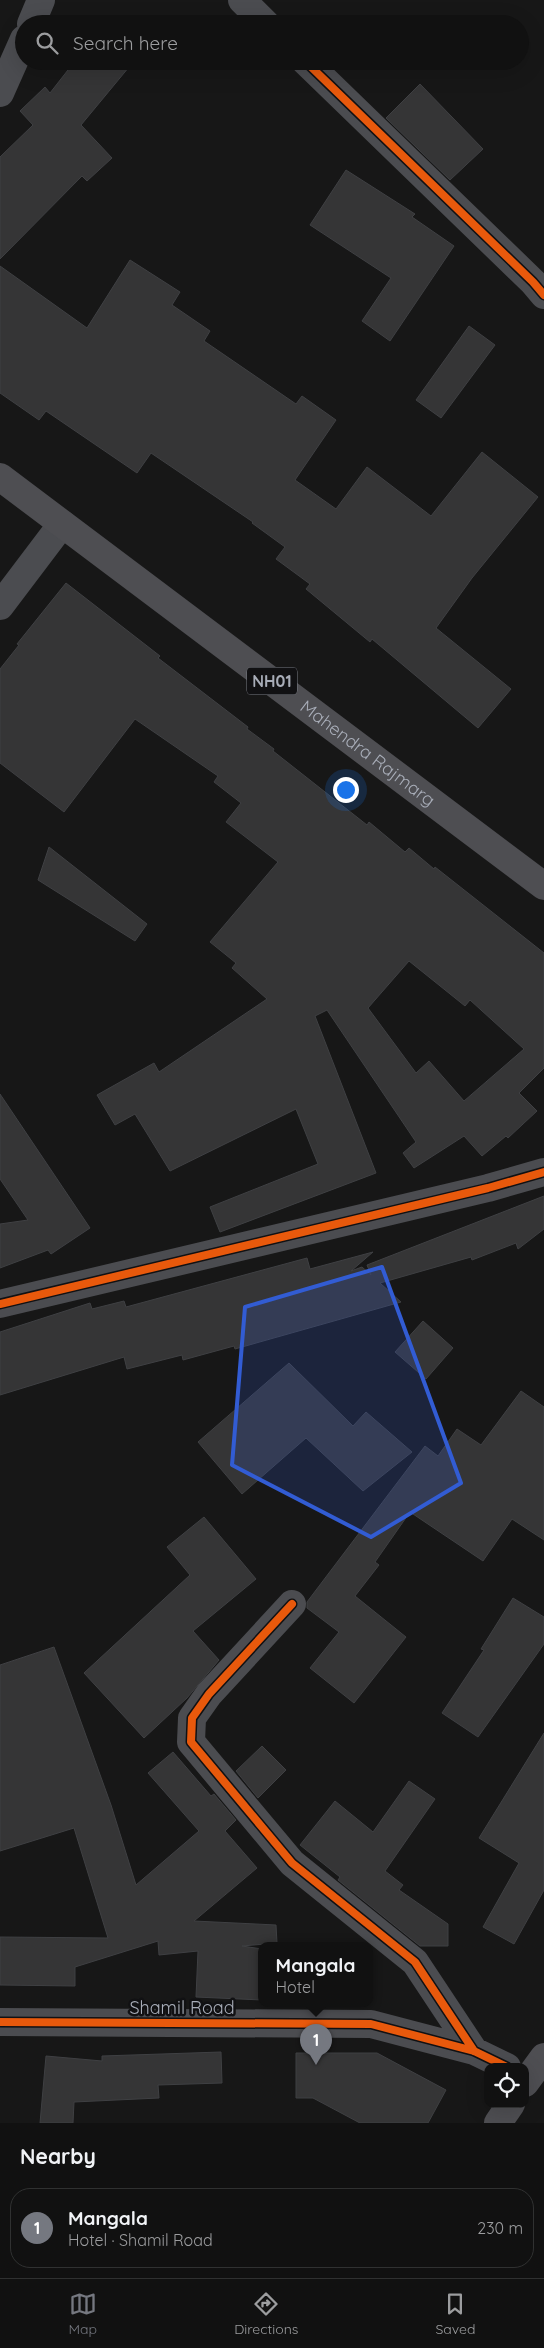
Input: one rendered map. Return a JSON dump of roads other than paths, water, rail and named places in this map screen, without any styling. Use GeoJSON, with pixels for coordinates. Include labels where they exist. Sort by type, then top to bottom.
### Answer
{"type":"FeatureCollection","features":[{"type":"Feature","properties":{"kind":"highway","name":"Mahendra Rajmarg"},"geometry":{"type":"LineString","coordinates":[[0,477],[544,886]]}},
{"type":"Feature","properties":{"kind":"highway"},"geometry":{"type":"LineString","coordinates":[[498,2123],[507,2108]]}},
{"type":"Feature","properties":{"kind":"street"},"geometry":{"type":"LineString","coordinates":[[35,15],[41,0]]}},
{"type":"Feature","properties":{"kind":"street"},"geometry":{"type":"LineString","coordinates":[[242,0],[257,15]]}},
{"type":"Feature","properties":{"kind":"street"},"geometry":{"type":"LineString","coordinates":[[0,93],[15,59]]}},
{"type":"Feature","properties":{"kind":"street"},"geometry":{"type":"LineString","coordinates":[[314,70],[533,282],[544,295]]}},
{"type":"Feature","properties":{"kind":"street"},"geometry":{"type":"LineString","coordinates":[[0,606],[62,524]]}},
{"type":"Feature","properties":{"kind":"street"},"geometry":{"type":"LineString","coordinates":[[0,1304],[488,1188],[544,1172]]}},
{"type":"Feature","properties":{"kind":"street"},"geometry":{"type":"LineString","coordinates":[[292,1604],[209,1694],[192,1718],[191,1742],[292,1863],[414,1962],[474,2051]]}},
{"type":"Feature","properties":{"kind":"street","name":"Shamil Road"},"geometry":{"type":"LineString","coordinates":[[0,2022],[371,2024],[474,2051],[504,2063]]}},
{"type":"Feature","properties":{"kind":"place","name":"Mangala"},"geometry":{"type":"Point","coordinates":[316,2065]}}]}
